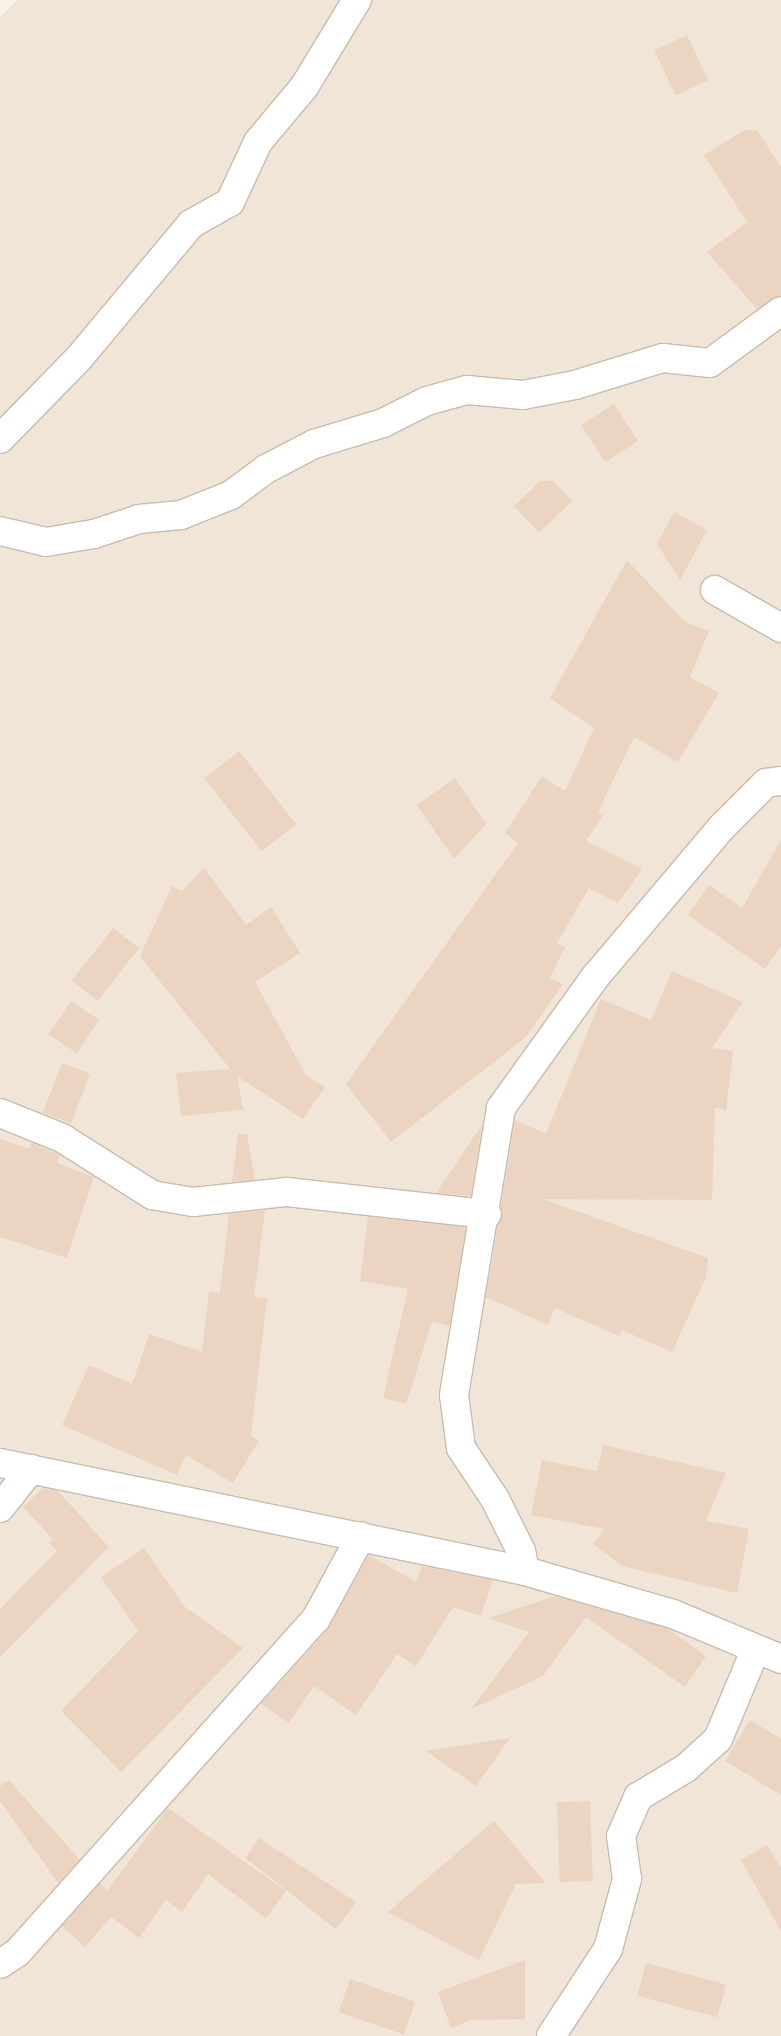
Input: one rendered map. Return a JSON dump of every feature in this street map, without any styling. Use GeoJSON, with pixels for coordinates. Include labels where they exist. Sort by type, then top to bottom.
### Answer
{"type":"FeatureCollection","features":[{"type":"Feature","properties":{"kind":"street"},"geometry":{"type":"LineString","coordinates":[[0,439],[80,358],[191,224],[230,202],[258,142],[304,87],[358,0]]}},
{"type":"Feature","properties":{"kind":"street"},"geometry":{"type":"LineString","coordinates":[[0,532],[46,542],[94,534],[138,519],[181,515],[231,495],[266,469],[314,444],[383,423],[427,400],[467,390],[522,395],[576,385],[663,358],[710,363],[781,311]]}},
{"type":"Feature","properties":{"kind":"street"},"geometry":{"type":"LineString","coordinates":[[715,590],[781,628]]}},
{"type":"Feature","properties":{"kind":"street"},"geometry":{"type":"LineString","coordinates":[[525,1572],[521,1551],[495,1499],[461,1448],[454,1395],[487,1214],[501,1108],[596,976],[721,828],[766,783],[781,781]]}},
{"type":"Feature","properties":{"kind":"street"},"geometry":{"type":"LineString","coordinates":[[0,1113],[62,1138],[152,1195],[192,1202],[287,1192],[487,1214]]}},
{"type":"Feature","properties":{"kind":"street"},"geometry":{"type":"LineString","coordinates":[[0,1463],[361,1536],[525,1572],[673,1614],[755,1651],[781,1659]]}},
{"type":"Feature","properties":{"kind":"street"},"geometry":{"type":"LineString","coordinates":[[0,1508],[30,1469]]}},
{"type":"Feature","properties":{"kind":"street"},"geometry":{"type":"LineString","coordinates":[[0,1964],[17,1952],[316,1619],[361,1536]]}},
{"type":"Feature","properties":{"kind":"street"},"geometry":{"type":"LineString","coordinates":[[551,2036],[608,1949],[627,1879],[622,1836],[638,1797],[686,1768],[718,1740],[755,1651]]}},
{"type":"Feature","properties":{"kind":"shaded area"},"geometry":{"type":"Polygon","coordinates":[[[17,0],[781,0],[781,2036],[0,2036],[0,17],[17,0]]]}},
{"type":"Feature","properties":{"kind":"building"},"geometry":{"type":"Polygon","coordinates":[[[687,35],[708,80],[676,96],[654,50],[687,35]]]}},
{"type":"Feature","properties":{"kind":"building"},"geometry":{"type":"Polygon","coordinates":[[[745,130],[757,130],[781,167],[781,296],[757,309],[707,252],[747,222],[704,155],[745,130]]]}},
{"type":"Feature","properties":{"kind":"building"},"geometry":{"type":"Polygon","coordinates":[[[614,404],[638,441],[605,462],[581,425],[614,404]]]}},
{"type":"Feature","properties":{"kind":"building"},"geometry":{"type":"Polygon","coordinates":[[[540,481],[553,481],[572,501],[539,533],[514,506],[540,481]]]}},
{"type":"Feature","properties":{"kind":"building"},"geometry":{"type":"Polygon","coordinates":[[[674,512],[707,530],[680,580],[657,544],[674,512]]]}},
{"type":"Feature","properties":{"kind":"building"},"geometry":{"type":"Polygon","coordinates":[[[627,560],[685,622],[709,631],[690,677],[719,693],[678,762],[634,737],[598,812],[603,816],[586,841],[642,869],[618,903],[589,888],[557,943],[565,947],[550,978],[563,984],[526,1037],[391,1142],[346,1084],[518,843],[505,833],[542,776],[565,791],[594,728],[550,698],[627,560]]]}},
{"type":"Feature","properties":{"kind":"building"},"geometry":{"type":"Polygon","coordinates":[[[239,751],[296,824],[262,851],[204,778],[239,751]]]}},
{"type":"Feature","properties":{"kind":"building"},"geometry":{"type":"Polygon","coordinates":[[[455,778],[486,824],[454,859],[417,805],[455,778]]]}},
{"type":"Feature","properties":{"kind":"building"},"geometry":{"type":"Polygon","coordinates":[[[781,840],[781,946],[765,969],[688,915],[709,885],[742,908],[781,840]]]}},
{"type":"Feature","properties":{"kind":"building"},"geometry":{"type":"Polygon","coordinates":[[[204,868],[246,925],[271,907],[300,953],[255,982],[306,1075],[325,1087],[303,1119],[237,1076],[243,1110],[181,1116],[176,1073],[230,1069],[140,956],[172,886],[182,891],[204,868]]]}},
{"type":"Feature","properties":{"kind":"building"},"geometry":{"type":"Polygon","coordinates":[[[113,928],[139,948],[98,1001],[72,981],[113,928]]]}},
{"type":"Feature","properties":{"kind":"building"},"geometry":{"type":"Polygon","coordinates":[[[672,971],[743,1002],[712,1048],[733,1051],[726,1110],[715,1108],[712,1200],[543,1199],[708,1258],[706,1277],[672,1352],[622,1330],[619,1336],[555,1308],[548,1325],[486,1297],[515,1120],[546,1134],[601,999],[651,1020],[672,971]]]}},
{"type":"Feature","properties":{"kind":"building"},"geometry":{"type":"Polygon","coordinates":[[[71,1001],[99,1020],[77,1053],[49,1034],[71,1001]]]}},
{"type":"Feature","properties":{"kind":"building"},"geometry":{"type":"Polygon","coordinates":[[[62,1063],[90,1074],[71,1123],[43,1112],[62,1063]]]}},
{"type":"Feature","properties":{"kind":"building"},"geometry":{"type":"Polygon","coordinates":[[[482,1125],[471,1196],[436,1193],[482,1125]]]}},
{"type":"Feature","properties":{"kind":"building"},"geometry":{"type":"Polygon","coordinates":[[[238,1134],[247,1134],[255,1180],[232,1182],[238,1134]]]}},
{"type":"Feature","properties":{"kind":"building"},"geometry":{"type":"Polygon","coordinates":[[[0,1139],[29,1149],[32,1143],[60,1155],[57,1163],[94,1177],[67,1258],[0,1237],[0,1139]]]}},
{"type":"Feature","properties":{"kind":"building"},"geometry":{"type":"Polygon","coordinates":[[[265,1210],[254,1297],[267,1298],[251,1436],[259,1441],[233,1483],[186,1455],[177,1475],[62,1425],[89,1365],[132,1384],[149,1334],[202,1352],[209,1292],[220,1293],[229,1214],[265,1210]]]}},
{"type":"Feature","properties":{"kind":"building"},"geometry":{"type":"Polygon","coordinates":[[[368,1217],[466,1227],[450,1326],[432,1322],[406,1404],[383,1398],[408,1289],[360,1281],[368,1217]]]}},
{"type":"Feature","properties":{"kind":"building"},"geometry":{"type":"Polygon","coordinates":[[[603,1445],[726,1473],[706,1521],[749,1529],[737,1593],[622,1566],[593,1544],[604,1529],[531,1515],[542,1460],[597,1471],[603,1445]]]}},
{"type":"Feature","properties":{"kind":"building"},"geometry":{"type":"Polygon","coordinates":[[[43,1488],[58,1491],[109,1547],[0,1657],[0,1609],[57,1551],[49,1543],[53,1539],[23,1507],[43,1488]]]}},
{"type":"Feature","properties":{"kind":"building"},"geometry":{"type":"Polygon","coordinates":[[[144,1548],[184,1606],[243,1648],[121,1772],[61,1711],[138,1631],[101,1577],[144,1548]]]}},
{"type":"Feature","properties":{"kind":"building"},"geometry":{"type":"Polygon","coordinates":[[[369,1555],[416,1582],[422,1566],[493,1580],[481,1616],[453,1607],[416,1666],[397,1654],[356,1715],[314,1686],[289,1723],[261,1704],[328,1629],[369,1555]]]}},
{"type":"Feature","properties":{"kind":"building"},"geometry":{"type":"Polygon","coordinates":[[[556,1596],[667,1628],[706,1656],[685,1687],[586,1617],[543,1676],[471,1709],[529,1632],[488,1618],[556,1596]]]}},
{"type":"Feature","properties":{"kind":"building"},"geometry":{"type":"Polygon","coordinates":[[[750,1720],[781,1739],[781,1795],[725,1761],[750,1720]]]}},
{"type":"Feature","properties":{"kind":"building"},"geometry":{"type":"Polygon","coordinates":[[[510,1738],[476,1786],[426,1751],[510,1738]]]}},
{"type":"Feature","properties":{"kind":"building"},"geometry":{"type":"Polygon","coordinates":[[[9,1780],[80,1860],[58,1883],[0,1801],[0,1786],[9,1780]]]}},
{"type":"Feature","properties":{"kind":"building"},"geometry":{"type":"Polygon","coordinates":[[[590,1801],[593,1881],[560,1882],[557,1802],[590,1801]]]}},
{"type":"Feature","properties":{"kind":"building"},"geometry":{"type":"Polygon","coordinates":[[[168,1808],[286,1891],[266,1918],[208,1874],[182,1912],[166,1900],[139,1938],[111,1917],[85,1947],[62,1926],[100,1883],[107,1891],[168,1808]]]}},
{"type":"Feature","properties":{"kind":"building"},"geometry":{"type":"Polygon","coordinates":[[[494,1821],[546,1883],[516,1884],[479,1960],[388,1912],[494,1821]]]}},
{"type":"Feature","properties":{"kind":"building"},"geometry":{"type":"Polygon","coordinates":[[[259,1838],[356,1902],[336,1929],[245,1858],[259,1838]]]}},
{"type":"Feature","properties":{"kind":"building"},"geometry":{"type":"Polygon","coordinates":[[[767,1845],[781,1868],[781,1931],[741,1860],[767,1845]]]}},
{"type":"Feature","properties":{"kind":"building"},"geometry":{"type":"Polygon","coordinates":[[[525,1960],[525,2019],[470,2020],[451,2028],[438,1992],[525,1960]]]}},
{"type":"Feature","properties":{"kind":"building"},"geometry":{"type":"Polygon","coordinates":[[[646,1963],[726,1984],[717,2017],[637,1996],[646,1963]]]}},
{"type":"Feature","properties":{"kind":"building"},"geometry":{"type":"Polygon","coordinates":[[[350,1979],[415,2001],[404,2035],[339,2012],[350,1979]]]}}]}
